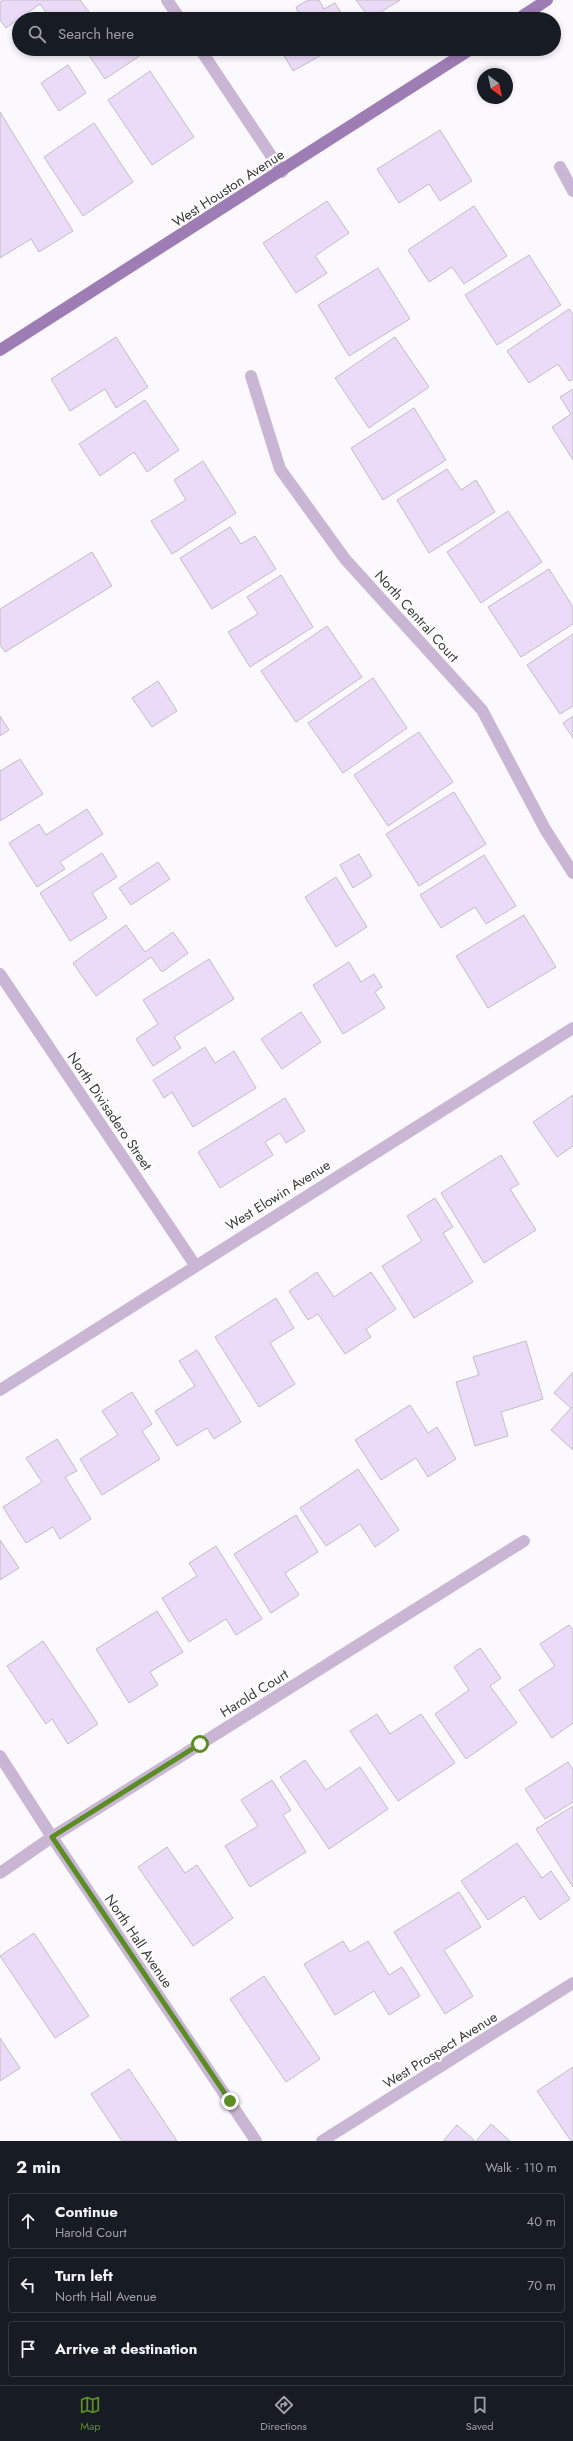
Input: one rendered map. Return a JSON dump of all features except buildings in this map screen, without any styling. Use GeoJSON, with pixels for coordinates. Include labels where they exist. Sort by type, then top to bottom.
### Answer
{"type":"FeatureCollection","features":[{"type":"Feature","properties":{"kind":"main road"},"geometry":{"type":"LineString","coordinates":[[529,12],[547,0]]}},
{"type":"Feature","properties":{"kind":"main road","name":"West Houston Avenue"},"geometry":{"type":"LineString","coordinates":[[0,350],[282,172],[460,56]]}},
{"type":"Feature","properties":{"kind":"street"},"geometry":{"type":"LineString","coordinates":[[167,0],[175,12]]}},
{"type":"Feature","properties":{"kind":"street"},"geometry":{"type":"LineString","coordinates":[[205,56],[282,172]]}},
{"type":"Feature","properties":{"kind":"street"},"geometry":{"type":"LineString","coordinates":[[560,167],[573,191]]}},
{"type":"Feature","properties":{"kind":"street","name":"North Central Court"},"geometry":{"type":"LineString","coordinates":[[251,376],[280,470],[345,559],[482,710],[545,829],[573,873]]}},
{"type":"Feature","properties":{"kind":"street","name":"North Divisadero Street"},"geometry":{"type":"LineString","coordinates":[[0,974],[194,1265]]}},
{"type":"Feature","properties":{"kind":"street","name":"West Elowin Avenue"},"geometry":{"type":"LineString","coordinates":[[0,1390],[194,1265],[573,1028]]}},
{"type":"Feature","properties":{"kind":"street","name":"Harold Court"},"geometry":{"type":"LineString","coordinates":[[0,1873],[52,1837],[524,1541]]}},
{"type":"Feature","properties":{"kind":"street","name":"North Hall Avenue"},"geometry":{"type":"LineString","coordinates":[[0,1756],[52,1837],[256,2141]]}},
{"type":"Feature","properties":{"kind":"street","name":"West Prospect Avenue"},"geometry":{"type":"LineString","coordinates":[[322,2141],[573,1984]]}},
{"type":"Feature","properties":{"kind":"route"},"geometry":{"type":"LineString","coordinates":[[200,1744],[52,1837],[230,2101]]}}]}
